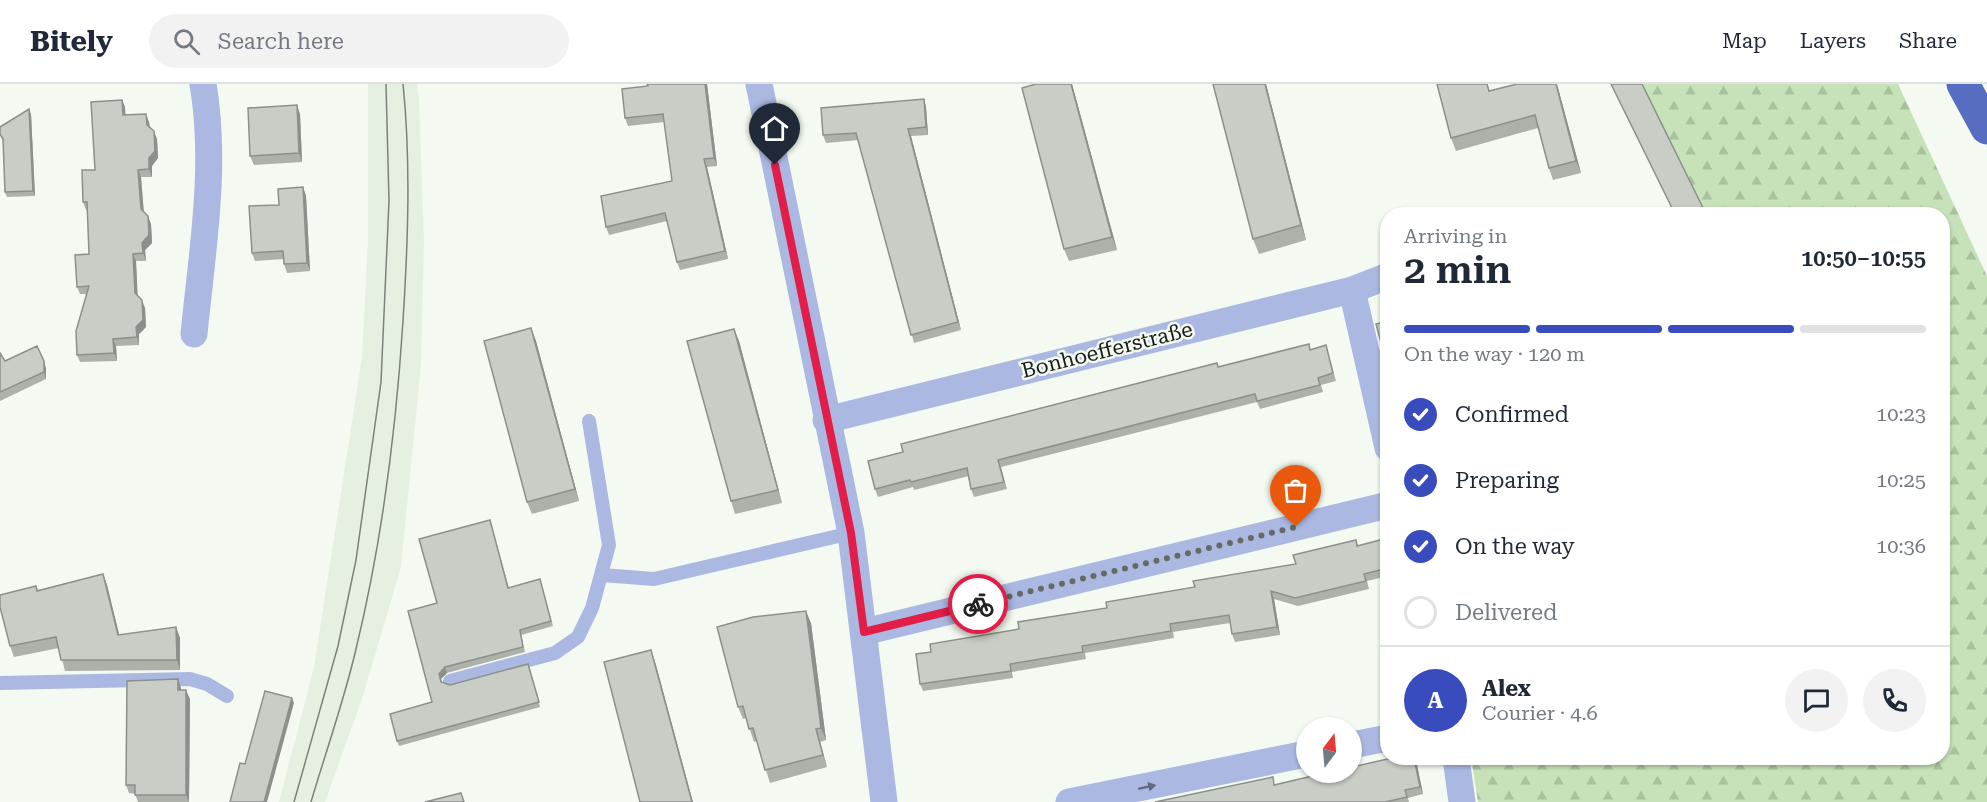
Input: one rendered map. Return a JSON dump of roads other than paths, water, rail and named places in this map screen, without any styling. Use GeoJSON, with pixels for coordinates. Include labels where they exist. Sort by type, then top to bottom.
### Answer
{"type":"FeatureCollection","features":[{"type":"Feature","properties":{"kind":"highway"},"geometry":{"type":"LineString","coordinates":[[1963,84],[1987,128]]}},
{"type":"Feature","properties":{"kind":"street"},"geometry":{"type":"LineString","coordinates":[[194,334],[208,200],[206,102],[203,84]]}},
{"type":"Feature","properties":{"kind":"street"},"geometry":{"type":"LineString","coordinates":[[759,84],[826,420],[851,533],[884,802]]}},
{"type":"Feature","properties":{"kind":"street","name":"Bonhoefferstraße"},"geometry":{"type":"LineString","coordinates":[[826,420],[1352,290],[1380,279]]}},
{"type":"Feature","properties":{"kind":"street"},"geometry":{"type":"LineString","coordinates":[[1352,290],[1380,412]]}},
{"type":"Feature","properties":{"kind":"street"},"geometry":{"type":"LineString","coordinates":[[864,632],[1380,507]]}},
{"type":"Feature","properties":{"kind":"street"},"geometry":{"type":"LineString","coordinates":[[1362,743],[1380,740]]}},
{"type":"Feature","properties":{"kind":"street"},"geometry":{"type":"LineString","coordinates":[[1069,802],[1296,756]]}},
{"type":"Feature","properties":{"kind":"street"},"geometry":{"type":"LineString","coordinates":[[1457,765],[1462,802]]}},
{"type":"Feature","properties":{"kind":"lane"},"geometry":{"type":"LineString","coordinates":[[450,681],[555,652],[578,637],[592,608],[609,545],[589,421]]}},
{"type":"Feature","properties":{"kind":"lane"},"geometry":{"type":"LineString","coordinates":[[602,575],[654,579],[851,533]]}},
{"type":"Feature","properties":{"kind":"lane"},"geometry":{"type":"LineString","coordinates":[[0,683],[190,679],[207,684],[227,696]]}},
{"type":"Feature","properties":{"kind":"tram line"},"geometry":{"type":"LineString","coordinates":[[294,802],[338,646],[356,560],[381,382],[389,201],[386,84]]}},
{"type":"Feature","properties":{"kind":"tram line"},"geometry":{"type":"LineString","coordinates":[[311,802],[356,649],[387,486],[405,291],[408,172],[403,84]]}}]}
